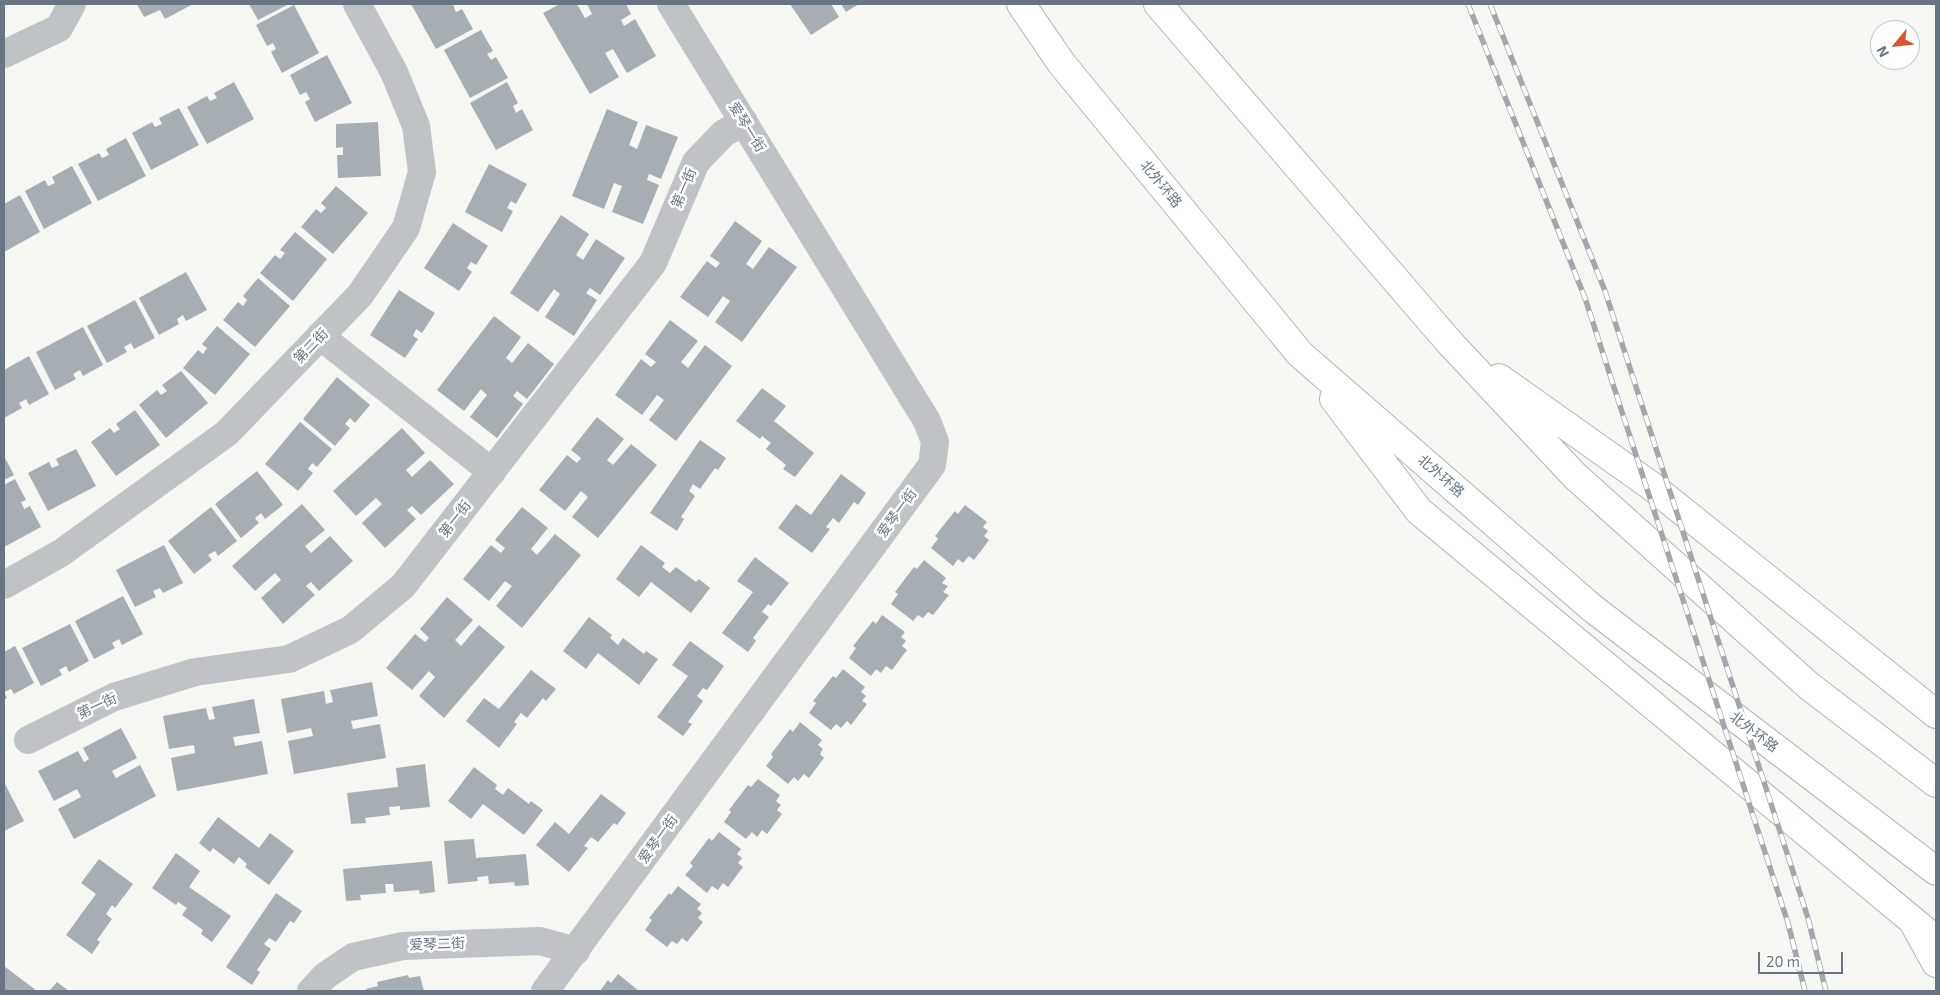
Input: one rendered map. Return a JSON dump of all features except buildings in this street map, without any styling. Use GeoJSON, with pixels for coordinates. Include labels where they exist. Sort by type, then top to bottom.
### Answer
{"type":"FeatureCollection","features":[{"type":"Feature","properties":{"kind":"highway","name":"北外环路"},"geometry":{"type":"LineString","coordinates":[[1021,4],[1062,64],[1300,354],[1592,608],[1936,871]]}},
{"type":"Feature","properties":{"kind":"highway"},"geometry":{"type":"LineString","coordinates":[[1158,4],[1450,343],[1575,476],[1810,686],[1936,783]]}},
{"type":"Feature","properties":{"kind":"highway"},"geometry":{"type":"LineString","coordinates":[[1450,343],[1650,485],[1936,714]]}},
{"type":"Feature","properties":{"kind":"highway"},"geometry":{"type":"LineString","coordinates":[[1300,354],[1419,511],[1936,940]]}},
{"type":"Feature","properties":{"kind":"highway"},"geometry":{"type":"LineString","coordinates":[[1912,921],[1936,963]]}},
{"type":"Feature","properties":{"kind":"street"},"geometry":{"type":"LineString","coordinates":[[4,54],[59,28],[72,4]]}},
{"type":"Feature","properties":{"kind":"street","name":"第二街"},"geometry":{"type":"LineString","coordinates":[[4,585],[61,553],[227,433],[360,295],[406,228],[422,172],[416,126],[394,72],[357,4]]}},
{"type":"Feature","properties":{"kind":"street","name":"爱琴一街"},"geometry":{"type":"LineString","coordinates":[[545,991],[932,465],[935,442],[927,421],[671,4]]}},
{"type":"Feature","properties":{"kind":"street","name":"第一街"},"geometry":{"type":"LineString","coordinates":[[28,740],[114,697],[195,672],[289,659],[350,630],[403,586],[653,263],[696,162],[724,133],[744,122]]}},
{"type":"Feature","properties":{"kind":"street"},"geometry":{"type":"LineString","coordinates":[[320,336],[492,472]]}},
{"type":"Feature","properties":{"kind":"street","name":"爱琴二街"},"geometry":{"type":"LineString","coordinates":[[311,991],[325,976],[354,957],[403,946],[540,941],[576,951]]}},
{"type":"Feature","properties":{"kind":"railway"},"geometry":{"type":"LineString","coordinates":[[1468,4],[1585,298],[1788,923],[1805,991]]}},
{"type":"Feature","properties":{"kind":"railway"},"geometry":{"type":"LineString","coordinates":[[1490,4],[1605,291],[1808,918],[1826,991]]}}]}
